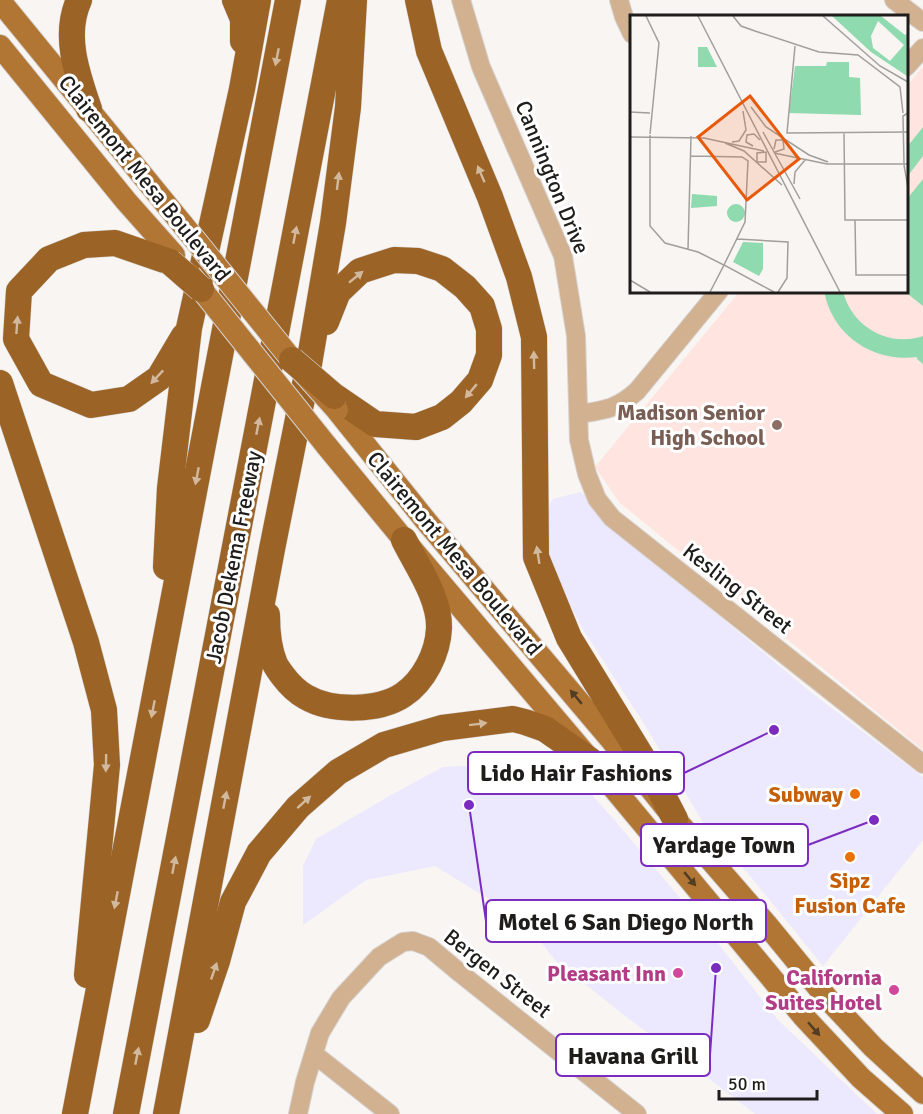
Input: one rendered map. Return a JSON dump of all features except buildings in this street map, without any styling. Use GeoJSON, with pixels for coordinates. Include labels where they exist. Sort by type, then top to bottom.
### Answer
{"type":"FeatureCollection","features":[{"type":"Feature","properties":{"kind":"highway"},"geometry":{"type":"LineString","coordinates":[[79,0],[73,22],[72,43],[76,69],[89,109]]}},
{"type":"Feature","properties":{"kind":"highway"},"geometry":{"type":"LineString","coordinates":[[235,0],[243,19],[242,89]]}},
{"type":"Feature","properties":{"kind":"highway"},"geometry":{"type":"LineString","coordinates":[[161,664],[170,488],[189,328],[242,89],[258,0]]}},
{"type":"Feature","properties":{"kind":"highway"},"geometry":{"type":"LineString","coordinates":[[74,1114],[288,0]]}},
{"type":"Feature","properties":{"kind":"highway","name":"Jacob Dekema Freeway"},"geometry":{"type":"LineString","coordinates":[[126,1114],[340,0]]}},
{"type":"Feature","properties":{"kind":"highway"},"geometry":{"type":"LineString","coordinates":[[167,1110],[272,549],[301,362],[333,223],[348,107],[354,0]]}},
{"type":"Feature","properties":{"kind":"highway"},"geometry":{"type":"LineString","coordinates":[[418,0],[429,51],[490,197],[519,278],[534,337],[536,557],[569,638],[648,766],[675,819]]}},
{"type":"Feature","properties":{"kind":"highway"},"geometry":{"type":"LineString","coordinates":[[189,328],[159,378],[129,399],[91,405],[41,384],[16,339],[20,291],[50,259],[84,245],[115,243],[172,258],[201,289]]}},
{"type":"Feature","properties":{"kind":"highway"},"geometry":{"type":"LineString","coordinates":[[394,260],[418,261],[442,268],[465,287],[482,306],[489,329],[489,355],[480,380],[461,402],[442,417],[416,427],[375,424],[335,403],[301,362],[338,292],[360,271],[394,260]]}},
{"type":"Feature","properties":{"kind":"highway"},"geometry":{"type":"LineString","coordinates":[[0,383],[86,642],[104,710],[107,765],[74,1114]]}},
{"type":"Feature","properties":{"kind":"highway"},"geometry":{"type":"LineString","coordinates":[[272,549],[267,618],[269,641],[275,665],[288,683],[307,698],[327,705],[366,708],[403,696],[416,684],[429,666],[436,647],[439,628],[434,598],[404,540]]}},
{"type":"Feature","properties":{"kind":"highway"},"geometry":{"type":"LineString","coordinates":[[167,1110],[217,962],[233,902],[259,853],[297,807],[338,772],[384,745],[442,728],[513,719],[544,729],[591,761]]}},
{"type":"Feature","properties":{"kind":"main road","name":"Clairemont Mesa Boulevard"},"geometry":{"type":"LineString","coordinates":[[0,1],[183,225],[301,362]]}},
{"type":"Feature","properties":{"kind":"main road","name":"Clairemont Mesa Boulevard"},"geometry":{"type":"LineString","coordinates":[[0,46],[172,258]]}},
{"type":"Feature","properties":{"kind":"main road","name":"Clairemont Mesa Boulevard"},"geometry":{"type":"LineString","coordinates":[[201,289],[404,540],[830,1046],[861,1078],[902,1114]]}},
{"type":"Feature","properties":{"kind":"main road","name":"Clairemont Mesa Boulevard"},"geometry":{"type":"LineString","coordinates":[[335,403],[426,521],[827,998],[873,1047],[923,1093]]}},
{"type":"Feature","properties":{"kind":"street","name":"Cannington Drive"},"geometry":{"type":"LineString","coordinates":[[461,0],[481,67],[563,256],[576,336],[579,414]]}},
{"type":"Feature","properties":{"kind":"street"},"geometry":{"type":"LineString","coordinates":[[619,0],[630,30]]}},
{"type":"Feature","properties":{"kind":"street"},"geometry":{"type":"LineString","coordinates":[[894,0],[923,22]]}},
{"type":"Feature","properties":{"kind":"street"},"geometry":{"type":"LineString","coordinates":[[908,65],[923,48]]}},
{"type":"Feature","properties":{"kind":"street"},"geometry":{"type":"LineString","coordinates":[[579,414],[606,410],[626,400],[637,391],[718,292]]}},
{"type":"Feature","properties":{"kind":"street","name":"Kesling Street"},"geometry":{"type":"LineString","coordinates":[[579,414],[579,440],[587,474],[597,499],[612,518],[923,764]]}},
{"type":"Feature","properties":{"kind":"street","name":"Bergen Street"},"geometry":{"type":"LineString","coordinates":[[314,1054],[320,1033],[341,998],[379,957],[403,942],[413,941],[429,947],[637,1114]]}},
{"type":"Feature","properties":{"kind":"street"},"geometry":{"type":"LineString","coordinates":[[298,1114],[314,1054],[390,1114]]}},
{"type":"Feature","properties":{"kind":"shaded area","name":"Madison Senior High School"},"geometry":{"type":"Polygon","coordinates":[[[923,66],[923,750],[620,503],[595,467],[739,292],[908,292],[908,85],[923,66]]]}},
{"type":"Feature","properties":{"kind":"shaded area"},"geometry":{"type":"Polygon","coordinates":[[[581,492],[633,535],[676,580],[813,694],[923,777],[923,840],[823,966],[751,877],[704,824],[643,722],[582,628],[553,573],[543,516],[553,499],[581,492]]]}},
{"type":"Feature","properties":{"kind":"shaded area"},"geometry":{"type":"Polygon","coordinates":[[[488,765],[541,790],[592,795],[713,937],[777,1019],[877,1114],[755,1114],[556,961],[523,920],[435,866],[366,880],[303,925],[303,866],[316,839],[443,767],[488,765]]]}},
{"type":"Feature","properties":{"kind":"green space"},"geometry":{"type":"Polygon","coordinates":[[[923,127],[923,156],[908,176],[908,146],[923,127]]]}},
{"type":"Feature","properties":{"kind":"green space"},"geometry":{"type":"Polygon","coordinates":[[[923,179],[923,306],[905,292],[908,292],[908,198],[923,179]]]}},
{"type":"Feature","properties":{"kind":"green space"},"geometry":{"type":"Polygon","coordinates":[[[824,292],[843,292],[854,314],[873,331],[897,339],[923,336],[923,364],[917,357],[901,358],[885,355],[857,343],[845,333],[828,307],[824,292]]]}},
{"type":"Feature","properties":{"kind":"place","name":"Madison Senior High School"},"geometry":{"type":"Point","coordinates":[777,425]}},
{"type":"Feature","properties":{"kind":"place","name":"Lido Hair Fashions"},"geometry":{"type":"Point","coordinates":[774,730]}},
{"type":"Feature","properties":{"kind":"place","name":"Subway"},"geometry":{"type":"Point","coordinates":[855,794]}},
{"type":"Feature","properties":{"kind":"place","name":"Motel 6 San Diego North"},"geometry":{"type":"Point","coordinates":[469,805]}},
{"type":"Feature","properties":{"kind":"place","name":"Yardage Town"},"geometry":{"type":"Point","coordinates":[874,820]}},
{"type":"Feature","properties":{"kind":"place","name":"Sipz Fusion Cafe"},"geometry":{"type":"Point","coordinates":[850,857]}},
{"type":"Feature","properties":{"kind":"place","name":"Havana Grill"},"geometry":{"type":"Point","coordinates":[716,968]}},
{"type":"Feature","properties":{"kind":"place","name":"Pleasant Inn"},"geometry":{"type":"Point","coordinates":[678,973]}},
{"type":"Feature","properties":{"kind":"place","name":"California Suites Hotel"},"geometry":{"type":"Point","coordinates":[894,990]}}]}
